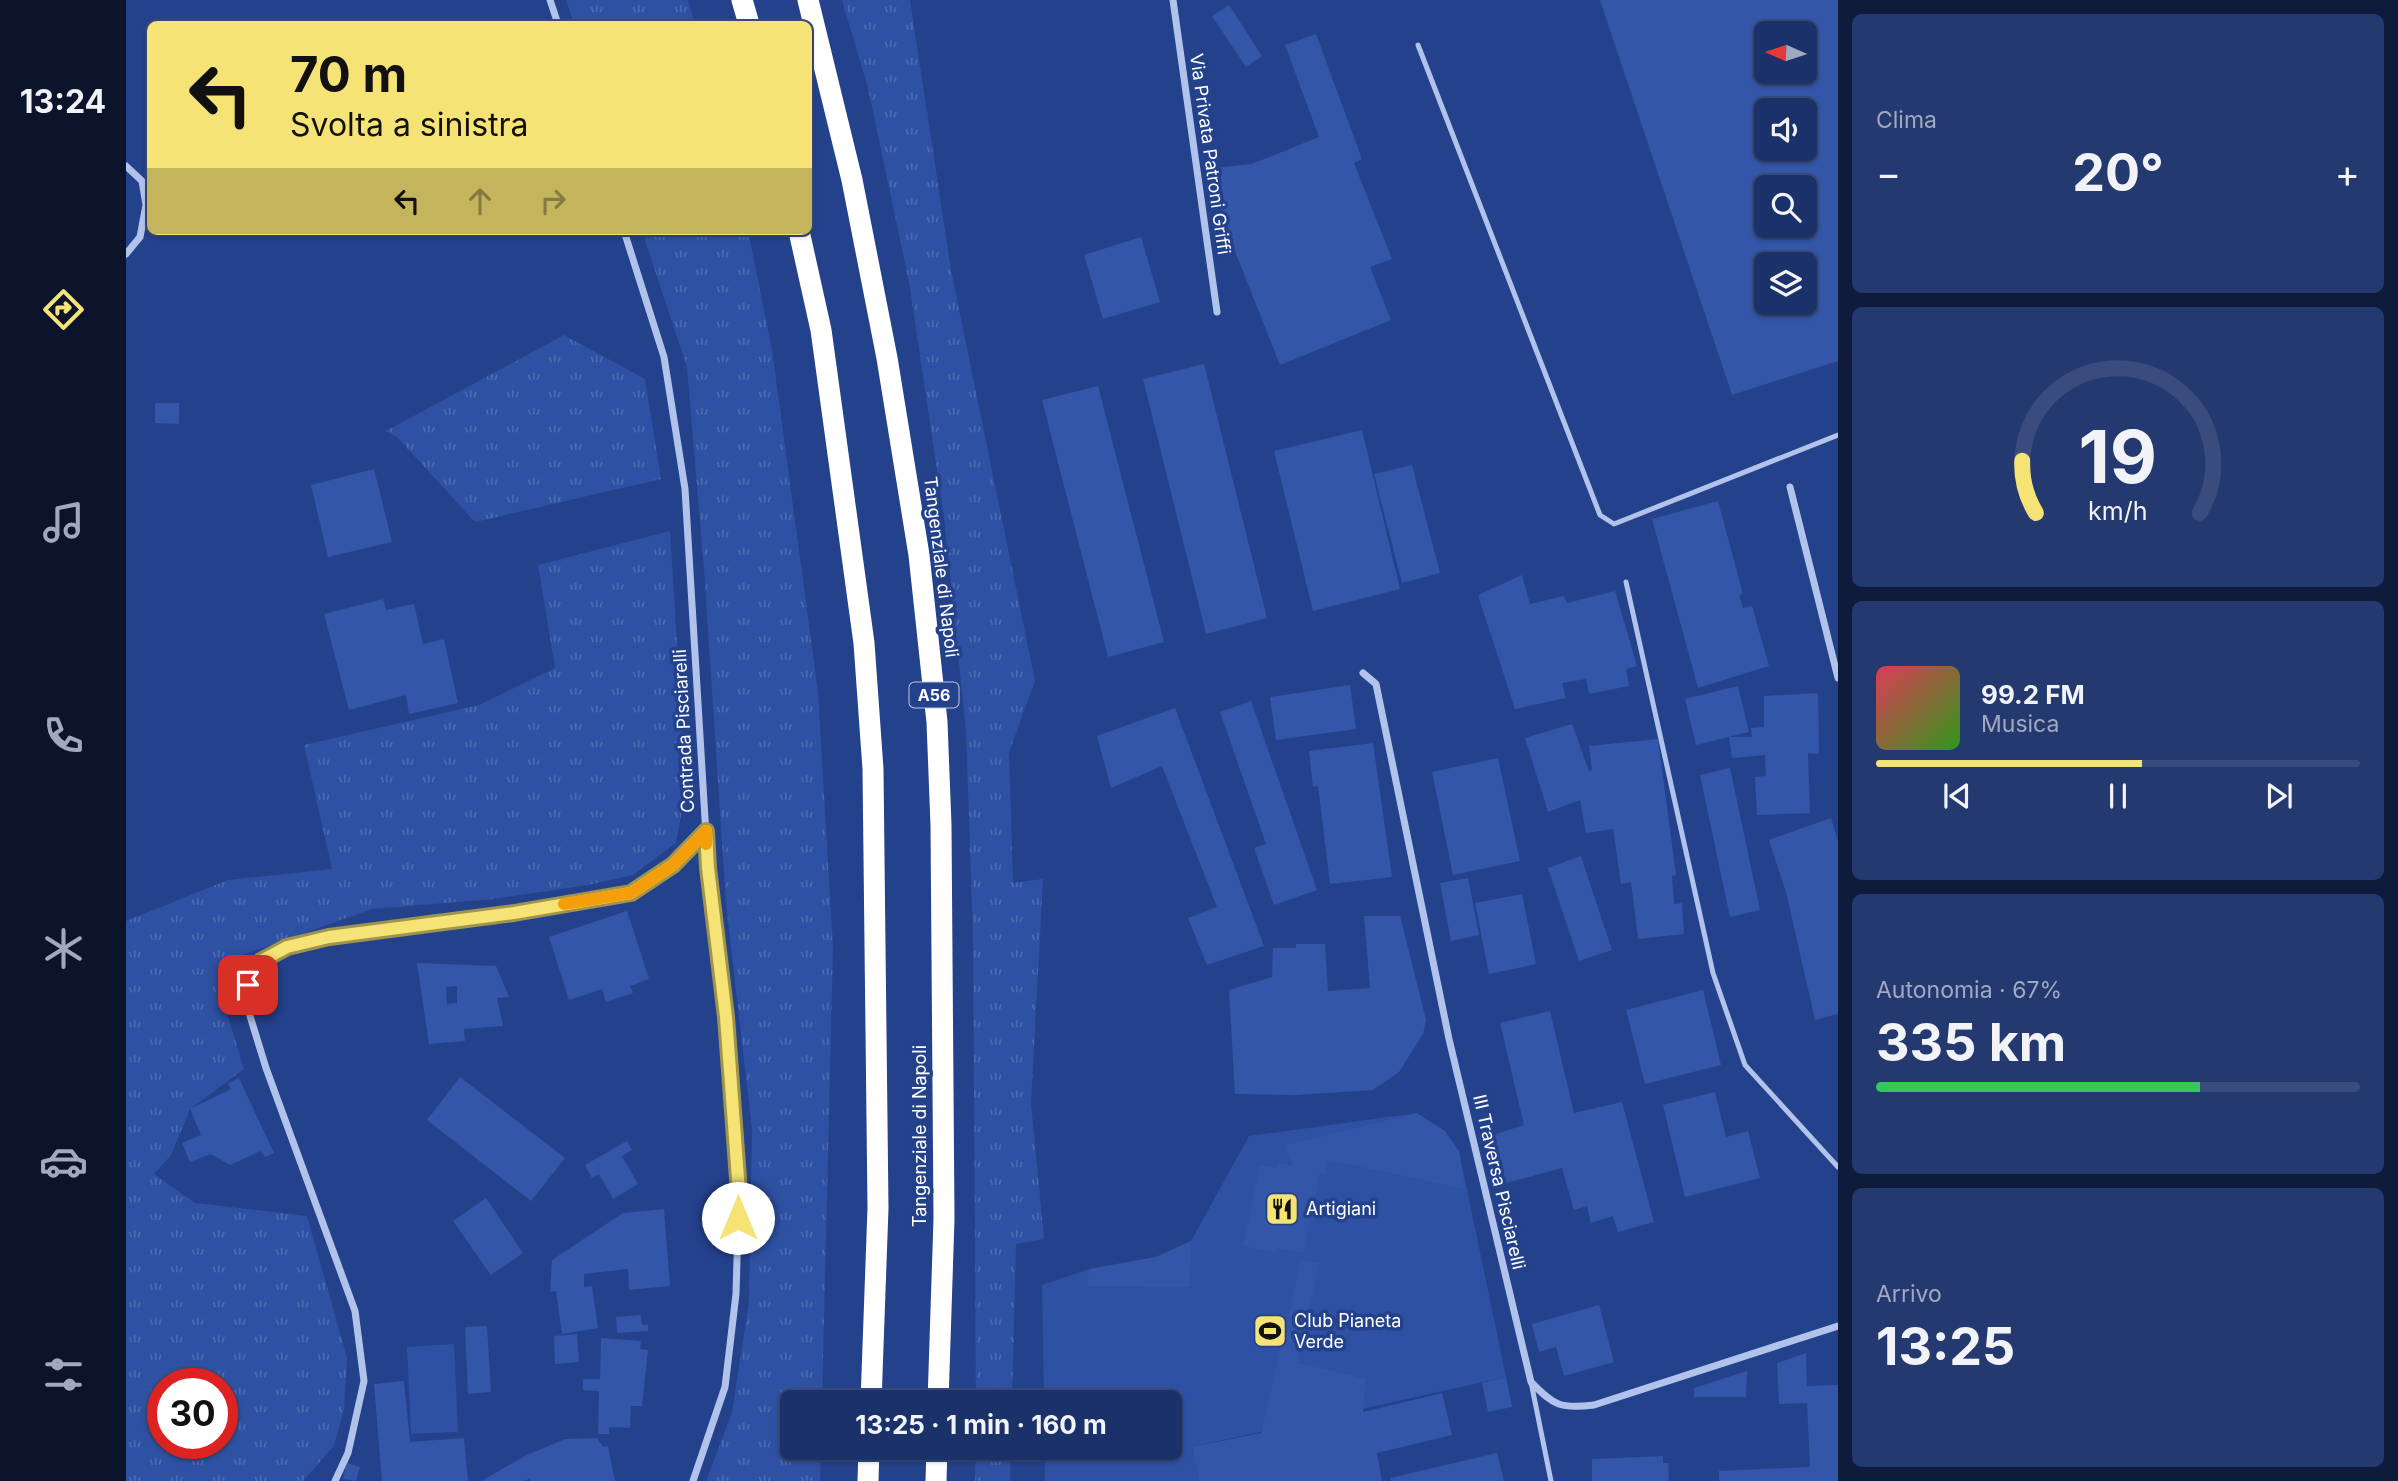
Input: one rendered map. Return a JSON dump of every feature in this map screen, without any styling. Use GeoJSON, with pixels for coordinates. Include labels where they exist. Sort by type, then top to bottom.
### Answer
{"type":"FeatureCollection","features":[{"type":"Feature","properties":{"kind":"highway"},"geometry":{"type":"LineString","coordinates":[[742,0],[748,21]]}},
{"type":"Feature","properties":{"kind":"highway","name":"Tangenziale di Napoli"},"geometry":{"type":"LineString","coordinates":[[808,0],[852,180],[887,358],[919,555],[937,722],[941,825],[944,1205],[938,1390]]}},
{"type":"Feature","properties":{"kind":"highway"},"geometry":{"type":"LineString","coordinates":[[800,235],[822,344],[864,643],[873,769],[878,1208],[871,1390]]}},
{"type":"Feature","properties":{"kind":"highway"},"geometry":{"type":"LineString","coordinates":[[867,1481],[868,1460]]}},
{"type":"Feature","properties":{"kind":"highway"},"geometry":{"type":"LineString","coordinates":[[936,1481],[937,1460]]}},
{"type":"Feature","properties":{"kind":"street"},"geometry":{"type":"LineString","coordinates":[[550,0],[557,21]]}},
{"type":"Feature","properties":{"kind":"street","name":"Via Privata Patroni Griffi"},"geometry":{"type":"LineString","coordinates":[[1172,0],[1217,312]]}},
{"type":"Feature","properties":{"kind":"street"},"geometry":{"type":"LineString","coordinates":[[126,166],[142,181],[146,205],[140,237],[126,254]]}},
{"type":"Feature","properties":{"kind":"street","name":"Contrada Pisciarelli"},"geometry":{"type":"LineString","coordinates":[[625,235],[664,357],[685,489],[708,868],[726,1017],[739,1192],[736,1294],[725,1387],[693,1481]]}},
{"type":"Feature","properties":{"kind":"street"},"geometry":{"type":"LineString","coordinates":[[1790,487],[1838,678]]}},
{"type":"Feature","properties":{"kind":"street","name":"III Traversa Pisciarelli"},"geometry":{"type":"LineString","coordinates":[[1363,673],[1376,684],[1449,1039],[1531,1382]]}},
{"type":"Feature","properties":{"kind":"street"},"geometry":{"type":"LineString","coordinates":[[335,1481],[348,1453],[364,1381],[355,1311],[266,1068],[250,1016],[248,985],[261,961],[287,947],[329,937],[514,913],[631,893],[673,865],[706,831]]}},
{"type":"Feature","properties":{"kind":"street"},"geometry":{"type":"LineString","coordinates":[[1531,1382],[1547,1399],[1568,1408],[1594,1405],[1838,1326]]}},
{"type":"Feature","properties":{"kind":"lane"},"geometry":{"type":"LineString","coordinates":[[1418,45],[1600,515],[1614,524],[1838,435]]}},
{"type":"Feature","properties":{"kind":"lane"},"geometry":{"type":"LineString","coordinates":[[1626,582],[1713,973],[1740,1052],[1745,1065],[1838,1167]]}},
{"type":"Feature","properties":{"kind":"lane"},"geometry":{"type":"LineString","coordinates":[[1531,1382],[1552,1481]]}},
{"type":"Feature","properties":{"kind":"green space"},"geometry":{"type":"Polygon","coordinates":[[[566,0],[688,0],[694,21],[573,21],[566,0]]]}},
{"type":"Feature","properties":{"kind":"green space"},"geometry":{"type":"Polygon","coordinates":[[[842,0],[910,0],[951,270],[1035,681],[1009,752],[1013,883],[1043,879],[1031,1103],[1044,1239],[1016,1244],[1012,1390],[976,1390],[973,935],[966,731],[944,517],[909,282],[868,88],[842,0]]]}},
{"type":"Feature","properties":{"kind":"green space"},"geometry":{"type":"Polygon","coordinates":[[[643,235],[749,235],[772,350],[818,692],[833,948],[822,1390],[780,1390],[780,1460],[821,1460],[820,1481],[706,1481],[732,1413],[749,1302],[752,1129],[726,903],[704,569],[687,367],[643,235]]]}},
{"type":"Feature","properties":{"kind":"green space"},"geometry":{"type":"Polygon","coordinates":[[[564,335],[645,379],[661,479],[475,522],[397,437],[386,431],[564,335]]]}},
{"type":"Feature","properties":{"kind":"green space"},"geometry":{"type":"Polygon","coordinates":[[[670,531],[686,788],[676,843],[633,875],[588,885],[493,899],[372,909],[239,956],[222,997],[244,1069],[190,1109],[171,1155],[154,1174],[195,1203],[307,1216],[347,1358],[344,1409],[334,1446],[303,1481],[126,1481],[126,921],[228,880],[332,869],[304,745],[479,705],[555,668],[538,565],[670,531]]]}},
{"type":"Feature","properties":{"kind":"green space","name":"Club Pianeta Verde"},"geometry":{"type":"Polygon","coordinates":[[[1417,1113],[1459,1151],[1506,1377],[1192,1447],[1199,1481],[1045,1481],[1045,1460],[1182,1460],[1182,1390],[1044,1390],[1042,1285],[1089,1269],[1156,1257],[1191,1241],[1249,1136],[1417,1113]]]}},
{"type":"Feature","properties":{"kind":"green space"},"geometry":{"type":"Polygon","coordinates":[[[454,1344],[458,1432],[411,1434],[407,1347],[454,1344]]]}},
{"type":"Feature","properties":{"kind":"green space"},"geometry":{"type":"Polygon","coordinates":[[[976,1460],[1011,1460],[1010,1481],[975,1481],[976,1460]]]}},
{"type":"Feature","properties":{"kind":"building"},"geometry":{"type":"Polygon","coordinates":[[[1600,0],[1838,0],[1838,361],[1732,395],[1600,0]]]}},
{"type":"Feature","properties":{"kind":"building"},"geometry":{"type":"Polygon","coordinates":[[[1229,5],[1262,56],[1246,67],[1212,16],[1229,5]]]}},
{"type":"Feature","properties":{"kind":"building"},"geometry":{"type":"Polygon","coordinates":[[[1316,34],[1362,159],[1354,163],[1392,259],[1370,267],[1391,320],[1280,365],[1221,216],[1215,168],[1252,164],[1319,137],[1285,45],[1316,34]]]}},
{"type":"Feature","properties":{"kind":"building"},"geometry":{"type":"Polygon","coordinates":[[[1141,237],[1160,302],[1103,319],[1084,255],[1141,237]]]}},
{"type":"Feature","properties":{"kind":"building"},"geometry":{"type":"Polygon","coordinates":[[[1204,364],[1267,618],[1206,634],[1143,379],[1204,364]]]}},
{"type":"Feature","properties":{"kind":"building"},"geometry":{"type":"Polygon","coordinates":[[[1098,386],[1164,642],[1108,657],[1042,400],[1098,386]]]}},
{"type":"Feature","properties":{"kind":"building"},"geometry":{"type":"Polygon","coordinates":[[[155,403],[179,403],[179,424],[155,423],[155,403]]]}},
{"type":"Feature","properties":{"kind":"building"},"geometry":{"type":"Polygon","coordinates":[[[1362,430],[1400,589],[1313,611],[1274,451],[1362,430]]]}},
{"type":"Feature","properties":{"kind":"building"},"geometry":{"type":"Polygon","coordinates":[[[1412,465],[1440,573],[1402,583],[1374,474],[1412,465]]]}},
{"type":"Feature","properties":{"kind":"building"},"geometry":{"type":"Polygon","coordinates":[[[374,469],[392,542],[328,557],[311,485],[374,469]]]}},
{"type":"Feature","properties":{"kind":"building"},"geometry":{"type":"Polygon","coordinates":[[[1718,501],[1743,594],[1739,595],[1743,608],[1752,606],[1769,666],[1698,688],[1652,519],[1718,501]]]}},
{"type":"Feature","properties":{"kind":"building"},"geometry":{"type":"Polygon","coordinates":[[[1522,575],[1530,604],[1564,596],[1567,603],[1615,591],[1637,666],[1626,669],[1629,686],[1589,694],[1586,679],[1562,683],[1566,698],[1515,709],[1478,595],[1522,575]]]}},
{"type":"Feature","properties":{"kind":"building"},"geometry":{"type":"Polygon","coordinates":[[[383,599],[386,610],[414,604],[423,644],[444,639],[458,703],[409,714],[406,695],[349,710],[324,614],[383,599]]]}},
{"type":"Feature","properties":{"kind":"building"},"geometry":{"type":"Polygon","coordinates":[[[1350,685],[1356,729],[1276,740],[1270,697],[1350,685]]]}},
{"type":"Feature","properties":{"kind":"building"},"geometry":{"type":"Polygon","coordinates":[[[1738,686],[1749,732],[1696,745],[1685,699],[1738,686]]]}},
{"type":"Feature","properties":{"kind":"building"},"geometry":{"type":"Polygon","coordinates":[[[1818,693],[1819,754],[1808,753],[1810,813],[1757,815],[1755,777],[1766,776],[1765,755],[1732,758],[1729,737],[1752,737],[1751,728],[1764,727],[1764,696],[1818,693]]]}},
{"type":"Feature","properties":{"kind":"building"},"geometry":{"type":"Polygon","coordinates":[[[1251,701],[1317,890],[1274,905],[1254,848],[1266,844],[1220,712],[1251,701]]]}},
{"type":"Feature","properties":{"kind":"building"},"geometry":{"type":"Polygon","coordinates":[[[1175,708],[1264,946],[1207,965],[1188,918],[1217,907],[1162,766],[1111,788],[1097,736],[1175,708]]]}},
{"type":"Feature","properties":{"kind":"building"},"geometry":{"type":"Polygon","coordinates":[[[1572,724],[1589,771],[1592,770],[1589,746],[1658,739],[1676,875],[1672,876],[1674,904],[1682,903],[1684,934],[1638,939],[1631,882],[1621,884],[1613,829],[1586,833],[1580,800],[1548,812],[1525,738],[1572,724]]]}},
{"type":"Feature","properties":{"kind":"building"},"geometry":{"type":"Polygon","coordinates":[[[1373,743],[1392,877],[1330,884],[1318,786],[1313,787],[1309,751],[1373,743]]]}},
{"type":"Feature","properties":{"kind":"building"},"geometry":{"type":"Polygon","coordinates":[[[1498,758],[1520,861],[1453,875],[1432,772],[1498,758]]]}},
{"type":"Feature","properties":{"kind":"building"},"geometry":{"type":"Polygon","coordinates":[[[1730,768],[1760,910],[1730,917],[1700,775],[1730,768]]]}},
{"type":"Feature","properties":{"kind":"building"},"geometry":{"type":"Polygon","coordinates":[[[1831,818],[1838,841],[1838,1014],[1815,1020],[1787,896],[1769,840],[1831,818]]]}},
{"type":"Feature","properties":{"kind":"building"},"geometry":{"type":"Polygon","coordinates":[[[1581,856],[1612,950],[1579,961],[1548,868],[1581,856]]]}},
{"type":"Feature","properties":{"kind":"building"},"geometry":{"type":"Polygon","coordinates":[[[1468,878],[1479,935],[1451,941],[1440,883],[1468,878]]]}},
{"type":"Feature","properties":{"kind":"building"},"geometry":{"type":"Polygon","coordinates":[[[1522,894],[1536,964],[1489,974],[1475,903],[1522,894]]]}},
{"type":"Feature","properties":{"kind":"building"},"geometry":{"type":"Polygon","coordinates":[[[627,911],[649,979],[630,986],[633,993],[606,1002],[602,989],[569,1000],[549,937],[627,911]]]}},
{"type":"Feature","properties":{"kind":"building"},"geometry":{"type":"Polygon","coordinates":[[[1364,916],[1400,916],[1426,1020],[1423,1034],[1399,1072],[1373,1090],[1296,1095],[1235,1094],[1229,990],[1272,977],[1273,948],[1296,948],[1296,944],[1325,944],[1328,991],[1370,988],[1364,916]]]}},
{"type":"Feature","properties":{"kind":"building"},"geometry":{"type":"Polygon","coordinates":[[[417,963],[496,966],[509,997],[497,998],[503,1026],[464,1029],[465,1041],[429,1044],[417,963]],[[457,986],[446,987],[447,1004],[457,1003],[457,986]]]}},
{"type":"Feature","properties":{"kind":"building"},"geometry":{"type":"Polygon","coordinates":[[[1703,990],[1721,1065],[1645,1084],[1626,1010],[1703,990]]]}},
{"type":"Feature","properties":{"kind":"building"},"geometry":{"type":"Polygon","coordinates":[[[1550,1011],[1574,1113],[1622,1102],[1654,1222],[1618,1232],[1613,1216],[1591,1223],[1587,1206],[1574,1210],[1562,1168],[1506,1183],[1493,1135],[1524,1125],[1500,1023],[1550,1011]]]}},
{"type":"Feature","properties":{"kind":"building"},"geometry":{"type":"Polygon","coordinates":[[[460,1077],[565,1158],[531,1201],[427,1120],[460,1077]]]}},
{"type":"Feature","properties":{"kind":"building"},"geometry":{"type":"Polygon","coordinates":[[[239,1078],[274,1153],[265,1157],[261,1151],[230,1165],[211,1154],[190,1162],[182,1143],[201,1135],[190,1109],[231,1089],[228,1083],[239,1078]]]}},
{"type":"Feature","properties":{"kind":"building"},"geometry":{"type":"Polygon","coordinates":[[[1715,1092],[1726,1137],[1748,1131],[1760,1178],[1685,1197],[1663,1105],[1715,1092]]]}},
{"type":"Feature","properties":{"kind":"building"},"geometry":{"type":"Polygon","coordinates":[[[1417,1113],[1445,1131],[1459,1151],[1465,1189],[1328,1160],[1325,1174],[1320,1173],[1303,1253],[1277,1248],[1276,1253],[1243,1246],[1260,1165],[1276,1168],[1278,1163],[1292,1166],[1286,1145],[1417,1113]]]}},
{"type":"Feature","properties":{"kind":"building"},"geometry":{"type":"Polygon","coordinates":[[[627,1141],[632,1150],[622,1156],[638,1184],[613,1199],[599,1174],[592,1178],[585,1165],[627,1141]]]}},
{"type":"Feature","properties":{"kind":"building"},"geometry":{"type":"Polygon","coordinates":[[[486,1198],[523,1253],[491,1275],[453,1221],[486,1198]]]}},
{"type":"Feature","properties":{"kind":"building"},"geometry":{"type":"Polygon","coordinates":[[[664,1209],[670,1286],[629,1290],[628,1269],[584,1274],[584,1287],[592,1286],[598,1328],[562,1334],[556,1291],[550,1292],[552,1260],[623,1213],[664,1209]]]}},
{"type":"Feature","properties":{"kind":"building"},"geometry":{"type":"Polygon","coordinates":[[[1191,1241],[1190,1287],[1087,1286],[1089,1269],[1156,1257],[1191,1241]]]}},
{"type":"Feature","properties":{"kind":"building"},"geometry":{"type":"Polygon","coordinates":[[[1301,1260],[1319,1263],[1297,1363],[1366,1379],[1363,1412],[1442,1393],[1452,1435],[1377,1453],[1382,1481],[1199,1481],[1192,1447],[1261,1433],[1301,1260]]]}},
{"type":"Feature","properties":{"kind":"building"},"geometry":{"type":"Polygon","coordinates":[[[1599,1305],[1614,1362],[1564,1376],[1556,1347],[1539,1352],[1532,1324],[1599,1305]]]}},
{"type":"Feature","properties":{"kind":"building"},"geometry":{"type":"Polygon","coordinates":[[[641,1315],[642,1325],[648,1325],[648,1331],[617,1333],[616,1317],[641,1315]]]}},
{"type":"Feature","properties":{"kind":"building"},"geometry":{"type":"Polygon","coordinates":[[[487,1326],[491,1392],[468,1394],[465,1327],[487,1326]]]}},
{"type":"Feature","properties":{"kind":"building"},"geometry":{"type":"Polygon","coordinates":[[[577,1334],[579,1362],[555,1364],[554,1336],[577,1334]]]}},
{"type":"Feature","properties":{"kind":"building"},"geometry":{"type":"Polygon","coordinates":[[[601,1338],[641,1341],[640,1349],[648,1350],[642,1406],[631,1406],[630,1428],[609,1427],[609,1434],[598,1434],[599,1391],[583,1390],[583,1379],[600,1379],[601,1338]]]}},
{"type":"Feature","properties":{"kind":"building"},"geometry":{"type":"Polygon","coordinates":[[[1806,1353],[1807,1386],[1838,1385],[1838,1481],[1719,1481],[1719,1471],[1810,1467],[1807,1403],[1779,1404],[1777,1363],[1806,1353]]]}},
{"type":"Feature","properties":{"kind":"building"},"geometry":{"type":"Polygon","coordinates":[[[1747,1371],[1746,1397],[1694,1397],[1694,1388],[1747,1371]]]}},
{"type":"Feature","properties":{"kind":"building"},"geometry":{"type":"Polygon","coordinates":[[[1506,1377],[1512,1407],[1488,1412],[1482,1383],[1506,1377]]]}},
{"type":"Feature","properties":{"kind":"building"},"geometry":{"type":"Polygon","coordinates":[[[404,1381],[410,1442],[464,1438],[468,1481],[382,1481],[374,1384],[404,1381]]]}},
{"type":"Feature","properties":{"kind":"building"},"geometry":{"type":"Polygon","coordinates":[[[597,1438],[603,1447],[608,1446],[615,1481],[530,1481],[530,1478],[525,1481],[481,1481],[527,1455],[565,1439],[597,1438]]]}},
{"type":"Feature","properties":{"kind":"building"},"geometry":{"type":"Polygon","coordinates":[[[1497,1453],[1504,1481],[1391,1481],[1390,1478],[1497,1453]]]}},
{"type":"Feature","properties":{"kind":"building"},"geometry":{"type":"Polygon","coordinates":[[[1663,1456],[1663,1463],[1668,1463],[1669,1481],[1592,1481],[1592,1459],[1663,1456]]]}},
{"type":"Feature","properties":{"kind":"building"},"geometry":{"type":"Polygon","coordinates":[[[347,1463],[360,1467],[356,1481],[343,1479],[347,1463]]]}},
{"type":"Feature","properties":{"kind":"slow traffic"},"geometry":{"type":"LineString","coordinates":[[564,904],[631,893],[673,865],[706,831],[706,844]]}},
{"type":"Feature","properties":{"kind":"place","name":"Artigiani"},"geometry":{"type":"Point","coordinates":[1282,1209]}},
{"type":"Feature","properties":{"kind":"place","name":"Club Pianeta Verde"},"geometry":{"type":"Point","coordinates":[1270,1331]}},
{"type":"Feature","properties":{"kind":"route"},"geometry":{"type":"LineString","coordinates":[[248,985],[261,961],[287,947],[329,937],[514,913],[631,893],[673,865],[706,831],[726,1017],[739,1192],[738,1218]]}}]}
